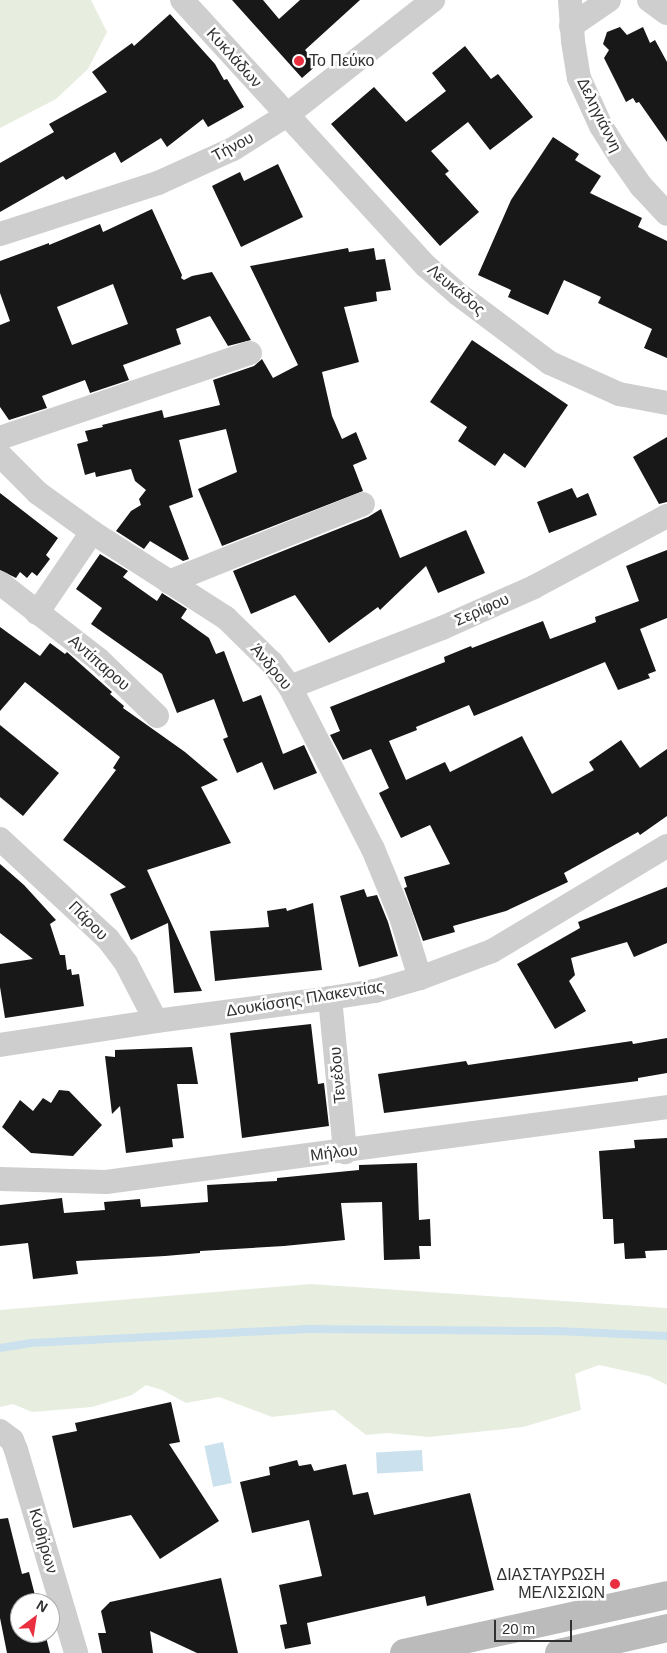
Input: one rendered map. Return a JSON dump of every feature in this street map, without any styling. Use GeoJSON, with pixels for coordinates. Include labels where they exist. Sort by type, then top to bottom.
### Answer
{"type":"FeatureCollection","features":[{"type":"Feature","properties":{"kind":"main road"},"geometry":{"type":"LineString","coordinates":[[404,1653],[667,1595]]}},
{"type":"Feature","properties":{"kind":"main road"},"geometry":{"type":"LineString","coordinates":[[559,1653],[667,1628]]}},
{"type":"Feature","properties":{"kind":"street","name":"Κυκλάδων"},"geometry":{"type":"LineString","coordinates":[[182,0],[287,115]]}},
{"type":"Feature","properties":{"kind":"street","name":"Τήνου"},"geometry":{"type":"LineString","coordinates":[[0,234],[158,182],[233,149],[287,115],[433,0]]}},
{"type":"Feature","properties":{"kind":"street","name":"Δεληγιάννη"},"geometry":{"type":"LineString","coordinates":[[570,0],[571,26],[579,78],[601,126],[641,186],[667,214]]}},
{"type":"Feature","properties":{"kind":"street"},"geometry":{"type":"LineString","coordinates":[[571,26],[609,0]]}},
{"type":"Feature","properties":{"kind":"street"},"geometry":{"type":"LineString","coordinates":[[649,0],[667,12]]}},
{"type":"Feature","properties":{"kind":"street","name":"Λευκάδος"},"geometry":{"type":"LineString","coordinates":[[287,115],[426,266],[493,321],[550,363],[619,394],[667,403]]}},
{"type":"Feature","properties":{"kind":"street"},"geometry":{"type":"LineString","coordinates":[[0,438],[250,352]]}},
{"type":"Feature","properties":{"kind":"street","name":"Άνδρου"},"geometry":{"type":"LineString","coordinates":[[0,455],[38,493],[92,532],[226,618],[272,663],[290,687],[373,849],[401,917],[420,978]]}},
{"type":"Feature","properties":{"kind":"street"},"geometry":{"type":"LineString","coordinates":[[169,582],[363,504]]}},
{"type":"Feature","properties":{"kind":"street","name":"Σερίφου"},"geometry":{"type":"LineString","coordinates":[[290,687],[442,628],[534,587],[667,516]]}},
{"type":"Feature","properties":{"kind":"street"},"geometry":{"type":"LineString","coordinates":[[37,613],[92,532]]}},
{"type":"Feature","properties":{"kind":"street","name":"Αντίπαρου"},"geometry":{"type":"LineString","coordinates":[[0,583],[98,659],[157,716]]}},
{"type":"Feature","properties":{"kind":"street","name":"Πάρου"},"geometry":{"type":"LineString","coordinates":[[0,839],[108,939],[126,963],[156,1021]]}},
{"type":"Feature","properties":{"kind":"street","name":"Δουκίσσης Πλακεντίας"},"geometry":{"type":"LineString","coordinates":[[0,1045],[156,1021],[330,998],[375,990],[420,978],[492,951],[667,846]]}},
{"type":"Feature","properties":{"kind":"street","name":"Τενέδου"},"geometry":{"type":"LineString","coordinates":[[330,998],[345,1152]]}},
{"type":"Feature","properties":{"kind":"street","name":"Μήλου"},"geometry":{"type":"LineString","coordinates":[[0,1179],[106,1182],[345,1152],[667,1107]]}},
{"type":"Feature","properties":{"kind":"street","name":"Κυθήρων"},"geometry":{"type":"LineString","coordinates":[[2,1432],[12,1440],[16,1450],[76,1653]]}},
{"type":"Feature","properties":{"kind":"green space"},"geometry":{"type":"Polygon","coordinates":[[[0,0],[91,0],[107,32],[88,69],[56,99],[0,128],[0,0]]]}},
{"type":"Feature","properties":{"kind":"green space"},"geometry":{"type":"Polygon","coordinates":[[[310,1284],[667,1308],[667,1385],[649,1376],[599,1365],[575,1374],[581,1410],[523,1427],[429,1437],[387,1433],[366,1435],[334,1410],[272,1417],[219,1397],[186,1403],[162,1390],[146,1385],[132,1395],[92,1407],[32,1412],[13,1404],[0,1407],[0,1310],[310,1284]]]}},
{"type":"Feature","properties":{"kind":"water"},"geometry":{"type":"Polygon","coordinates":[[[223,1442],[232,1483],[213,1487],[204,1446],[223,1442]]]}},
{"type":"Feature","properties":{"kind":"water"},"geometry":{"type":"Polygon","coordinates":[[[422,1450],[423,1471],[377,1473],[376,1452],[422,1450]]]}},
{"type":"Feature","properties":{"kind":"building"},"geometry":{"type":"Polygon","coordinates":[[[232,0],[263,0],[279,19],[300,0],[360,0],[305,50],[318,64],[302,78],[232,0]]]}},
{"type":"Feature","properties":{"kind":"building"},"geometry":{"type":"Polygon","coordinates":[[[170,14],[215,64],[224,80],[227,79],[244,107],[208,127],[203,119],[167,147],[161,138],[121,163],[115,152],[66,180],[63,176],[0,212],[0,163],[54,132],[49,124],[107,92],[92,72],[132,43],[134,46],[170,14]]]}},
{"type":"Feature","properties":{"kind":"building"},"geometry":{"type":"Polygon","coordinates":[[[620,27],[627,35],[643,27],[650,43],[655,40],[667,62],[667,142],[639,102],[636,103],[633,98],[626,102],[604,58],[609,50],[603,44],[607,32],[620,27]]]}},
{"type":"Feature","properties":{"kind":"building"},"geometry":{"type":"Polygon","coordinates":[[[465,46],[491,79],[498,74],[533,117],[490,150],[468,122],[431,151],[449,171],[445,174],[479,212],[440,246],[331,124],[374,87],[406,122],[446,91],[432,73],[465,46]]]}},
{"type":"Feature","properties":{"kind":"building"},"geometry":{"type":"Polygon","coordinates":[[[553,137],[579,154],[575,160],[601,176],[590,193],[642,218],[638,227],[667,241],[667,358],[644,348],[652,329],[598,303],[601,297],[564,280],[548,315],[508,297],[511,290],[478,275],[511,200],[553,137]]]}},
{"type":"Feature","properties":{"kind":"building"},"geometry":{"type":"Polygon","coordinates":[[[278,164],[303,217],[241,247],[212,186],[240,172],[244,181],[278,164]]]}},
{"type":"Feature","properties":{"kind":"building"},"geometry":{"type":"Polygon","coordinates":[[[152,209],[182,275],[181,278],[184,280],[192,276],[212,272],[251,340],[228,346],[210,316],[176,329],[181,344],[123,365],[129,380],[90,393],[85,380],[42,396],[47,408],[9,420],[0,407],[0,325],[10,321],[0,293],[0,261],[49,243],[49,245],[100,224],[103,232],[152,209]],[[113,284],[57,307],[72,345],[128,324],[113,284]]]}},
{"type":"Feature","properties":{"kind":"building"},"geometry":{"type":"Polygon","coordinates":[[[348,248],[349,252],[374,248],[376,260],[385,259],[391,290],[376,292],[377,301],[344,307],[359,362],[322,372],[332,416],[342,439],[356,432],[367,459],[353,465],[363,491],[222,546],[198,489],[237,472],[226,429],[179,440],[193,497],[169,506],[189,559],[183,561],[150,541],[144,549],[116,531],[131,511],[141,505],[139,499],[146,490],[135,481],[131,469],[96,477],[95,472],[85,475],[77,444],[88,441],[85,431],[162,410],[164,418],[220,405],[213,380],[254,366],[262,359],[273,378],[298,365],[250,266],[348,248]]]}},
{"type":"Feature","properties":{"kind":"building"},"geometry":{"type":"Polygon","coordinates":[[[472,340],[568,405],[525,468],[504,453],[495,466],[458,441],[467,427],[430,402],[472,340]]]}},
{"type":"Feature","properties":{"kind":"building"},"geometry":{"type":"Polygon","coordinates":[[[667,437],[667,502],[659,504],[633,457],[667,437]]]}},
{"type":"Feature","properties":{"kind":"building"},"geometry":{"type":"Polygon","coordinates":[[[572,488],[577,498],[588,493],[597,515],[549,533],[537,502],[572,488]]]}},
{"type":"Feature","properties":{"kind":"building"},"geometry":{"type":"Polygon","coordinates":[[[0,493],[58,538],[46,555],[50,559],[37,576],[32,572],[27,578],[20,572],[16,578],[0,570],[0,493]]]}},
{"type":"Feature","properties":{"kind":"building"},"geometry":{"type":"Polygon","coordinates":[[[381,509],[400,558],[466,530],[485,573],[438,593],[426,566],[380,610],[378,607],[329,643],[295,595],[251,614],[233,571],[368,517],[381,509]]]}},
{"type":"Feature","properties":{"kind":"building"},"geometry":{"type":"Polygon","coordinates":[[[667,550],[667,618],[640,629],[656,671],[648,674],[650,678],[618,690],[605,662],[474,716],[469,705],[416,727],[417,730],[389,741],[406,780],[445,762],[450,772],[522,736],[552,794],[594,770],[589,762],[621,740],[640,768],[667,749],[667,816],[640,835],[638,832],[564,873],[568,882],[506,911],[453,926],[455,932],[423,941],[404,888],[407,887],[404,877],[450,864],[430,825],[401,838],[379,793],[389,788],[371,749],[343,760],[330,735],[340,731],[330,707],[445,662],[444,657],[471,646],[472,648],[543,621],[550,639],[596,622],[595,617],[639,601],[626,566],[667,550]]]}},
{"type":"Feature","properties":{"kind":"building"},"geometry":{"type":"Polygon","coordinates":[[[100,554],[128,571],[123,577],[157,601],[162,593],[187,609],[181,618],[209,638],[216,654],[224,651],[243,702],[261,695],[283,754],[304,745],[317,773],[274,790],[262,762],[237,773],[223,739],[228,737],[214,699],[177,713],[162,674],[91,624],[102,608],[76,589],[100,554]]]}},
{"type":"Feature","properties":{"kind":"building"},"geometry":{"type":"Polygon","coordinates":[[[0,627],[40,656],[50,643],[65,654],[67,652],[112,692],[110,694],[124,706],[123,708],[185,752],[218,780],[201,787],[231,843],[147,870],[202,991],[174,993],[168,923],[131,940],[110,894],[126,887],[63,840],[116,770],[113,768],[120,757],[25,682],[0,711],[0,627]]]}},
{"type":"Feature","properties":{"kind":"building"},"geometry":{"type":"Polygon","coordinates":[[[0,725],[59,773],[23,816],[0,797],[0,725]]]}},
{"type":"Feature","properties":{"kind":"building"},"geometry":{"type":"Polygon","coordinates":[[[0,864],[24,885],[56,920],[50,924],[60,955],[65,955],[67,970],[71,969],[72,975],[79,974],[84,1006],[5,1018],[0,987],[0,964],[33,959],[0,933],[0,864]]]}},
{"type":"Feature","properties":{"kind":"building"},"geometry":{"type":"Polygon","coordinates":[[[667,887],[667,943],[634,957],[627,942],[571,958],[575,975],[569,981],[586,1011],[555,1029],[517,964],[580,928],[578,922],[667,887]]]}},
{"type":"Feature","properties":{"kind":"building"},"geometry":{"type":"Polygon","coordinates":[[[364,889],[367,897],[377,895],[388,922],[398,956],[359,967],[340,896],[364,889]]]}},
{"type":"Feature","properties":{"kind":"building"},"geometry":{"type":"Polygon","coordinates":[[[313,903],[322,970],[215,981],[210,931],[269,927],[267,911],[286,908],[287,911],[313,903]]]}},
{"type":"Feature","properties":{"kind":"building"},"geometry":{"type":"Polygon","coordinates":[[[311,1024],[318,1084],[324,1083],[329,1126],[242,1138],[230,1033],[311,1024]]]}},
{"type":"Feature","properties":{"kind":"building"},"geometry":{"type":"Polygon","coordinates":[[[667,1038],[667,1073],[638,1078],[638,1081],[384,1113],[378,1074],[466,1061],[468,1065],[632,1041],[633,1044],[667,1038]]]}},
{"type":"Feature","properties":{"kind":"building"},"geometry":{"type":"Polygon","coordinates":[[[192,1047],[198,1084],[177,1084],[184,1138],[172,1139],[173,1147],[126,1153],[120,1106],[112,1114],[105,1056],[115,1057],[115,1050],[192,1047]]]}},
{"type":"Feature","properties":{"kind":"building"},"geometry":{"type":"Polygon","coordinates":[[[59,1090],[69,1091],[102,1125],[73,1156],[31,1153],[2,1127],[20,1100],[33,1111],[43,1098],[51,1103],[59,1090]]]}},
{"type":"Feature","properties":{"kind":"building"},"geometry":{"type":"Polygon","coordinates":[[[667,1138],[667,1250],[645,1251],[646,1258],[625,1259],[624,1243],[614,1244],[613,1219],[603,1219],[599,1151],[635,1148],[634,1140],[667,1138]]]}},
{"type":"Feature","properties":{"kind":"building"},"geometry":{"type":"Polygon","coordinates":[[[417,1163],[419,1220],[430,1219],[431,1246],[419,1246],[420,1259],[384,1260],[382,1202],[341,1203],[345,1240],[200,1251],[200,1253],[165,1256],[76,1261],[78,1274],[33,1279],[28,1243],[0,1246],[0,1205],[62,1198],[64,1213],[105,1210],[104,1202],[140,1199],[141,1207],[208,1202],[207,1185],[277,1181],[277,1178],[359,1170],[359,1165],[417,1163]]]}},
{"type":"Feature","properties":{"kind":"building"},"geometry":{"type":"Polygon","coordinates":[[[171,1402],[180,1442],[169,1444],[219,1521],[160,1559],[131,1515],[73,1528],[52,1436],[77,1431],[75,1423],[171,1402]]]}},
{"type":"Feature","properties":{"kind":"building"},"geometry":{"type":"Polygon","coordinates":[[[297,1460],[299,1466],[311,1464],[314,1471],[346,1464],[353,1495],[368,1492],[374,1515],[470,1493],[494,1590],[427,1606],[425,1596],[307,1623],[311,1644],[285,1649],[280,1625],[287,1624],[279,1585],[322,1576],[309,1520],[252,1533],[240,1482],[270,1475],[269,1467],[297,1460]]]}},
{"type":"Feature","properties":{"kind":"building"},"geometry":{"type":"Polygon","coordinates":[[[8,1518],[22,1574],[29,1572],[34,1593],[10,1593],[10,1643],[48,1643],[50,1653],[7,1653],[0,1618],[0,1519],[8,1518]]]}},
{"type":"Feature","properties":{"kind":"building"},"geometry":{"type":"Polygon","coordinates":[[[221,1578],[238,1653],[197,1653],[150,1631],[153,1653],[102,1653],[98,1633],[106,1633],[101,1611],[110,1602],[221,1578]]]}},
{"type":"Feature","properties":{"kind":"waterway"},"geometry":{"type":"LineString","coordinates":[[0,1348],[30,1343],[304,1329],[556,1331],[667,1336]]}},
{"type":"Feature","properties":{"kind":"place","name":"Το Πεύκο"},"geometry":{"type":"Point","coordinates":[299,61]}},
{"type":"Feature","properties":{"kind":"place","name":"ΔΙΑΣΤΑΥΡΩΣΗ ΜΕΛΙΣΣΙΩΝ"},"geometry":{"type":"Point","coordinates":[615,1584]}}]}
